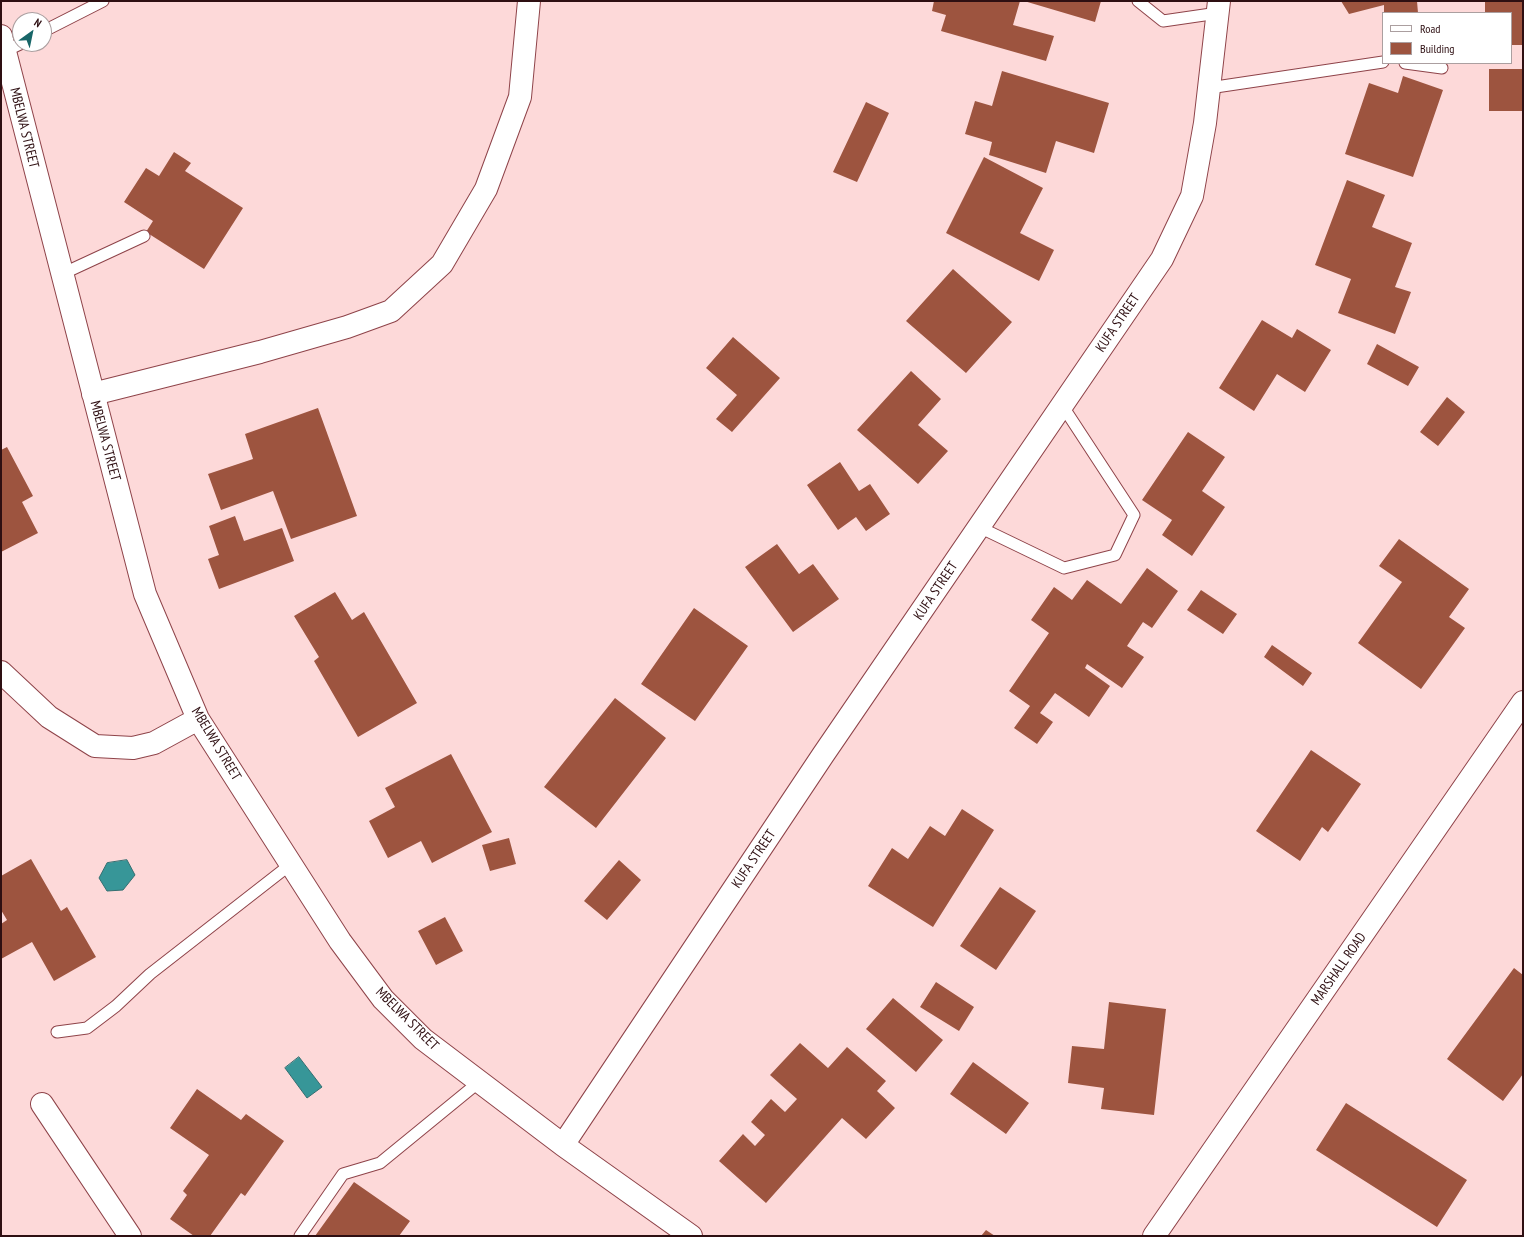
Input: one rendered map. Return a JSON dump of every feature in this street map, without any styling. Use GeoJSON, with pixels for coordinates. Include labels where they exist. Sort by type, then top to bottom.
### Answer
{"type":"FeatureCollection","features":[{"type":"Feature","properties":{"kind":"street"},"geometry":{"type":"LineString","coordinates":[[93,394],[260,352],[347,327],[391,311],[442,264],[486,189],[520,97],[529,1]]}},
{"type":"Feature","properties":{"kind":"street","name":"KUFA STREET"},"geometry":{"type":"LineString","coordinates":[[563,1145],[823,755],[1162,259],[1192,196],[1205,124],[1218,7]]}},
{"type":"Feature","properties":{"kind":"street","name":"MBELWA STREET"},"geometry":{"type":"LineString","coordinates":[[9,44],[62,274],[145,594],[198,718],[340,941],[383,999],[423,1039],[563,1145],[691,1236]]}},
{"type":"Feature","properties":{"kind":"street"},"geometry":{"type":"LineString","coordinates":[[1,672],[49,717],[95,746],[133,748],[154,743],[198,718]]}},
{"type":"Feature","properties":{"kind":"street","name":"MARSHALL ROAD"},"geometry":{"type":"LineString","coordinates":[[1154,1236],[1523,702]]}},
{"type":"Feature","properties":{"kind":"street"},"geometry":{"type":"LineString","coordinates":[[42,1104],[130,1236]]}},
{"type":"Feature","properties":{"kind":"lane"},"geometry":{"type":"LineString","coordinates":[[52,27],[103,1]]}},
{"type":"Feature","properties":{"kind":"lane"},"geometry":{"type":"LineString","coordinates":[[1138,1],[1163,21],[1218,7]]}},
{"type":"Feature","properties":{"kind":"lane"},"geometry":{"type":"LineString","coordinates":[[1209,88],[1382,62]]}},
{"type":"Feature","properties":{"kind":"lane"},"geometry":{"type":"LineString","coordinates":[[1412,64],[1442,68]]}},
{"type":"Feature","properties":{"kind":"lane"},"geometry":{"type":"LineString","coordinates":[[62,274],[144,236]]}},
{"type":"Feature","properties":{"kind":"lane"},"geometry":{"type":"LineString","coordinates":[[979,527],[1064,568],[1115,555],[1134,515],[1062,405]]}},
{"type":"Feature","properties":{"kind":"lane"},"geometry":{"type":"LineString","coordinates":[[57,1032],[87,1028],[116,1006],[150,974],[291,864]]}},
{"type":"Feature","properties":{"kind":"lane"},"geometry":{"type":"LineString","coordinates":[[300,1236],[343,1174],[380,1163],[479,1082]]}},
{"type":"Feature","properties":{"kind":"water"},"geometry":{"type":"Polygon","coordinates":[[[127,860],[135,875],[123,890],[107,891],[99,878],[107,863],[127,860]]]}},
{"type":"Feature","properties":{"kind":"water"},"geometry":{"type":"Polygon","coordinates":[[[299,1057],[322,1087],[307,1098],[285,1068],[299,1057]]]}},
{"type":"Feature","properties":{"kind":"building"},"geometry":{"type":"Polygon","coordinates":[[[934,1],[1020,1],[1013,25],[1054,36],[1046,61],[941,31],[946,15],[932,11],[934,1]]]}},
{"type":"Feature","properties":{"kind":"building"},"geometry":{"type":"Polygon","coordinates":[[[1024,1],[1101,1],[1095,22],[1024,1]]]}},
{"type":"Feature","properties":{"kind":"building"},"geometry":{"type":"Polygon","coordinates":[[[1341,1],[1417,1],[1418,12],[1384,12],[1384,5],[1349,14],[1341,1]]]}},
{"type":"Feature","properties":{"kind":"building"},"geometry":{"type":"Polygon","coordinates":[[[1485,2],[1523,2],[1523,45],[1512,45],[1512,12],[1485,12],[1485,2]]]}},
{"type":"Feature","properties":{"kind":"building"},"geometry":{"type":"Polygon","coordinates":[[[1489,69],[1523,69],[1523,111],[1489,111],[1489,69]]]}},
{"type":"Feature","properties":{"kind":"building"},"geometry":{"type":"Polygon","coordinates":[[[1002,71],[1109,103],[1094,153],[1056,141],[1046,173],[989,155],[992,142],[965,134],[975,101],[992,106],[1002,71]]]}},
{"type":"Feature","properties":{"kind":"building"},"geometry":{"type":"Polygon","coordinates":[[[1403,76],[1443,90],[1413,177],[1345,154],[1369,83],[1398,93],[1403,76]]]}},
{"type":"Feature","properties":{"kind":"building"},"geometry":{"type":"Polygon","coordinates":[[[866,102],[889,113],[857,182],[833,172],[866,102]]]}},
{"type":"Feature","properties":{"kind":"building"},"geometry":{"type":"Polygon","coordinates":[[[174,152],[191,163],[185,171],[243,208],[204,269],[146,232],[153,221],[124,202],[146,168],[159,176],[174,152]]]}},
{"type":"Feature","properties":{"kind":"building"},"geometry":{"type":"Polygon","coordinates":[[[984,157],[1043,188],[1020,233],[1054,250],[1039,281],[946,233],[984,157]]]}},
{"type":"Feature","properties":{"kind":"building"},"geometry":{"type":"Polygon","coordinates":[[[1347,180],[1385,195],[1372,227],[1412,243],[1395,287],[1411,292],[1395,334],[1338,313],[1351,279],[1315,265],[1347,180]]]}},
{"type":"Feature","properties":{"kind":"building"},"geometry":{"type":"Polygon","coordinates":[[[953,269],[1012,322],[966,373],[906,321],[953,269]]]}},
{"type":"Feature","properties":{"kind":"building"},"geometry":{"type":"Polygon","coordinates":[[[1262,320],[1292,338],[1297,329],[1331,350],[1305,392],[1277,374],[1254,411],[1219,388],[1262,320]]]}},
{"type":"Feature","properties":{"kind":"building"},"geometry":{"type":"Polygon","coordinates":[[[733,337],[780,378],[732,432],[716,419],[737,395],[706,368],[733,337]]]}},
{"type":"Feature","properties":{"kind":"building"},"geometry":{"type":"Polygon","coordinates":[[[1377,344],[1419,367],[1408,386],[1367,364],[1377,344]]]}},
{"type":"Feature","properties":{"kind":"building"},"geometry":{"type":"Polygon","coordinates":[[[911,371],[941,399],[918,425],[948,451],[918,484],[857,430],[911,371]]]}},
{"type":"Feature","properties":{"kind":"building"},"geometry":{"type":"Polygon","coordinates":[[[1447,397],[1465,412],[1438,446],[1420,432],[1447,397]]]}},
{"type":"Feature","properties":{"kind":"building"},"geometry":{"type":"Polygon","coordinates":[[[318,408],[357,516],[291,539],[273,491],[221,510],[208,474],[253,459],[245,434],[318,408]]]}},
{"type":"Feature","properties":{"kind":"building"},"geometry":{"type":"Polygon","coordinates":[[[1188,432],[1225,457],[1202,491],[1225,507],[1192,556],[1162,535],[1172,520],[1142,500],[1188,432]]]}},
{"type":"Feature","properties":{"kind":"building"},"geometry":{"type":"Polygon","coordinates":[[[7,447],[33,496],[22,502],[38,533],[1,552],[1,450],[7,447]]]}},
{"type":"Feature","properties":{"kind":"building"},"geometry":{"type":"Polygon","coordinates":[[[840,462],[859,491],[870,484],[890,514],[866,531],[856,517],[838,530],[807,485],[840,462]]]}},
{"type":"Feature","properties":{"kind":"building"},"geometry":{"type":"Polygon","coordinates":[[[235,516],[244,541],[282,528],[294,561],[219,589],[208,559],[219,555],[209,526],[235,516]]]}},
{"type":"Feature","properties":{"kind":"building"},"geometry":{"type":"Polygon","coordinates":[[[1399,539],[1469,589],[1449,617],[1465,628],[1421,689],[1358,643],[1402,582],[1379,566],[1399,539]]]}},
{"type":"Feature","properties":{"kind":"building"},"geometry":{"type":"Polygon","coordinates":[[[777,544],[799,574],[813,564],[839,599],[793,632],[745,567],[777,544]]]}},
{"type":"Feature","properties":{"kind":"building"},"geometry":{"type":"Polygon","coordinates":[[[1147,568],[1178,591],[1152,628],[1143,622],[1127,646],[1144,657],[1122,688],[1087,664],[1085,668],[1110,686],[1089,717],[1055,693],[1040,713],[1053,722],[1037,744],[1014,728],[1030,706],[1009,691],[1049,633],[1031,620],[1054,587],[1072,600],[1087,580],[1121,604],[1147,568]]]}},
{"type":"Feature","properties":{"kind":"building"},"geometry":{"type":"Polygon","coordinates":[[[1201,590],[1237,614],[1223,634],[1187,610],[1201,590]]]}},
{"type":"Feature","properties":{"kind":"building"},"geometry":{"type":"Polygon","coordinates":[[[335,592],[352,620],[364,612],[417,703],[358,737],[314,661],[319,657],[294,616],[335,592]]]}},
{"type":"Feature","properties":{"kind":"building"},"geometry":{"type":"Polygon","coordinates":[[[694,608],[748,646],[695,721],[641,684],[694,608]]]}},
{"type":"Feature","properties":{"kind":"building"},"geometry":{"type":"Polygon","coordinates":[[[1272,645],[1312,673],[1303,686],[1264,657],[1272,645]]]}},
{"type":"Feature","properties":{"kind":"building"},"geometry":{"type":"Polygon","coordinates":[[[615,698],[666,738],[596,828],[544,787],[615,698]]]}},
{"type":"Feature","properties":{"kind":"building"},"geometry":{"type":"Polygon","coordinates":[[[1311,750],[1361,784],[1328,832],[1322,827],[1300,861],[1256,831],[1311,750]]]}},
{"type":"Feature","properties":{"kind":"building"},"geometry":{"type":"Polygon","coordinates":[[[451,754],[492,832],[432,863],[421,841],[388,858],[369,821],[395,807],[385,788],[451,754]]]}},
{"type":"Feature","properties":{"kind":"building"},"geometry":{"type":"Polygon","coordinates":[[[962,809],[994,830],[933,927],[868,886],[892,848],[908,859],[930,826],[945,836],[962,809]]]}},
{"type":"Feature","properties":{"kind":"building"},"geometry":{"type":"Polygon","coordinates":[[[509,838],[516,864],[490,871],[482,845],[509,838]]]}},
{"type":"Feature","properties":{"kind":"building"},"geometry":{"type":"Polygon","coordinates":[[[31,859],[61,911],[67,907],[96,957],[54,981],[32,942],[1,959],[1,924],[7,920],[1,910],[1,876],[31,859]]]}},
{"type":"Feature","properties":{"kind":"building"},"geometry":{"type":"Polygon","coordinates":[[[619,860],[641,880],[607,920],[584,901],[619,860]]]}},
{"type":"Feature","properties":{"kind":"building"},"geometry":{"type":"Polygon","coordinates":[[[1000,887],[1036,911],[996,970],[960,946],[1000,887]]]}},
{"type":"Feature","properties":{"kind":"building"},"geometry":{"type":"Polygon","coordinates":[[[445,917],[463,951],[436,965],[418,931],[445,917]]]}},
{"type":"Feature","properties":{"kind":"building"},"geometry":{"type":"Polygon","coordinates":[[[1514,968],[1523,975],[1523,1074],[1503,1101],[1447,1059],[1514,968]]]}},
{"type":"Feature","properties":{"kind":"building"},"geometry":{"type":"Polygon","coordinates":[[[936,982],[974,1007],[959,1031],[920,1007],[936,982]]]}},
{"type":"Feature","properties":{"kind":"building"},"geometry":{"type":"Polygon","coordinates":[[[893,998],[943,1040],[916,1072],[866,1029],[893,998]]]}},
{"type":"Feature","properties":{"kind":"building"},"geometry":{"type":"Polygon","coordinates":[[[1109,1002],[1166,1009],[1154,1115],[1101,1109],[1104,1088],[1068,1083],[1072,1046],[1104,1049],[1109,1002]]]}},
{"type":"Feature","properties":{"kind":"building"},"geometry":{"type":"Polygon","coordinates":[[[800,1043],[828,1068],[847,1047],[886,1081],[877,1091],[895,1108],[866,1139],[842,1118],[766,1203],[719,1161],[743,1134],[755,1146],[765,1135],[751,1122],[771,1099],[785,1112],[797,1099],[770,1075],[800,1043]]]}},
{"type":"Feature","properties":{"kind":"building"},"geometry":{"type":"Polygon","coordinates":[[[973,1062],[1029,1103],[1006,1134],[950,1094],[973,1062]]]}},
{"type":"Feature","properties":{"kind":"building"},"geometry":{"type":"Polygon","coordinates":[[[197,1089],[241,1120],[246,1114],[284,1141],[245,1196],[241,1193],[210,1236],[194,1236],[170,1219],[187,1195],[183,1191],[209,1155],[170,1128],[197,1089]]]}},
{"type":"Feature","properties":{"kind":"building"},"geometry":{"type":"Polygon","coordinates":[[[1346,1103],[1467,1180],[1437,1227],[1316,1150],[1346,1103]]]}},
{"type":"Feature","properties":{"kind":"building"},"geometry":{"type":"Polygon","coordinates":[[[354,1182],[410,1221],[399,1236],[315,1236],[354,1182]]]}},
{"type":"Feature","properties":{"kind":"building"},"geometry":{"type":"Polygon","coordinates":[[[986,1230],[995,1236],[981,1236],[986,1230]]]}}]}
